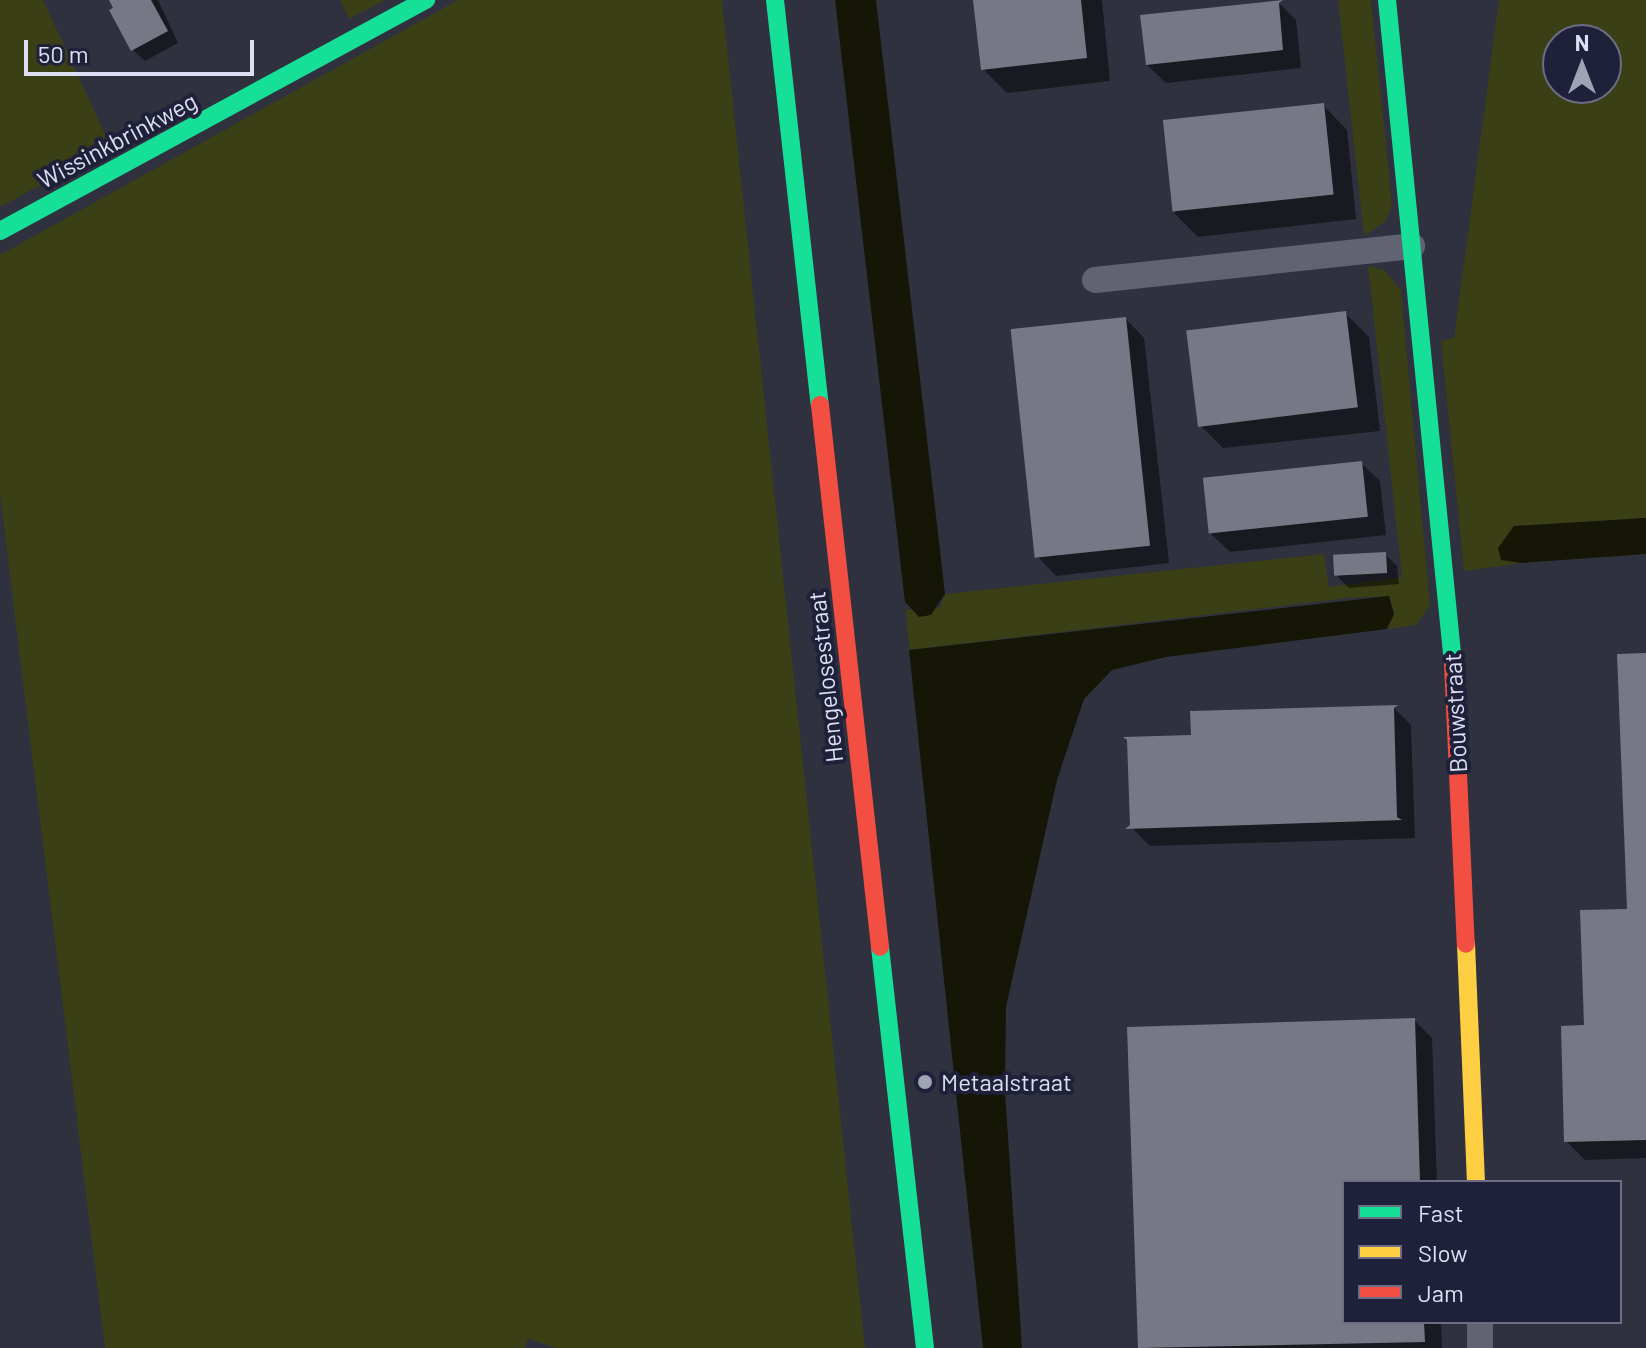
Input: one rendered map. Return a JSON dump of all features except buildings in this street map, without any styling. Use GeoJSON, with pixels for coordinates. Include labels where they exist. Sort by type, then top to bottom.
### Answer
{"type":"FeatureCollection","features":[{"type":"Feature","properties":{"kind":"street","name":"Wissinkbrinkweg"},"geometry":{"type":"LineString","coordinates":[[0,231],[426,0]]}},
{"type":"Feature","properties":{"kind":"street","name":"Hengelosestraat"},"geometry":{"type":"LineString","coordinates":[[775,0],[925,1348]]}},
{"type":"Feature","properties":{"kind":"street","name":"Bouwstraat"},"geometry":{"type":"LineString","coordinates":[[1387,0],[1452,635],[1476,1180]]}},
{"type":"Feature","properties":{"kind":"street"},"geometry":{"type":"LineString","coordinates":[[1095,280],[1412,246]]}},
{"type":"Feature","properties":{"kind":"street"},"geometry":{"type":"LineString","coordinates":[[1480,1324],[1480,1348]]}},
{"type":"Feature","properties":{"kind":"green space"},"geometry":{"type":"Polygon","coordinates":[[[0,0],[43,0],[111,147],[0,207],[0,0]]]}},
{"type":"Feature","properties":{"kind":"green space"},"geometry":{"type":"Polygon","coordinates":[[[340,0],[385,0],[349,19],[340,0]]]}},
{"type":"Feature","properties":{"kind":"green space"},"geometry":{"type":"Polygon","coordinates":[[[458,0],[722,0],[865,1348],[557,1348],[528,1339],[525,1348],[105,1348],[0,495],[0,255],[458,0]]]}},
{"type":"Feature","properties":{"kind":"green space"},"geometry":{"type":"Polygon","coordinates":[[[1338,0],[1371,0],[1392,204],[1386,221],[1364,236],[1338,0]]]}},
{"type":"Feature","properties":{"kind":"green space"},"geometry":{"type":"Polygon","coordinates":[[[1499,0],[1646,0],[1646,518],[1514,526],[1501,560],[1522,563],[1464,571],[1441,341],[1454,338],[1499,0]]]}},
{"type":"Feature","properties":{"kind":"green space"},"geometry":{"type":"Polygon","coordinates":[[[1368,266],[1384,270],[1401,290],[1430,606],[1416,625],[1387,629],[1394,614],[1389,596],[1348,598],[909,650],[905,602],[907,610],[940,607],[945,594],[1324,554],[1329,587],[1402,577],[1368,266]]]}},
{"type":"Feature","properties":{"kind":"shaded area"},"geometry":{"type":"Polygon","coordinates":[[[835,0],[876,0],[945,594],[931,615],[919,617],[905,602],[835,0]]]}},
{"type":"Feature","properties":{"kind":"shaded area"},"geometry":{"type":"Polygon","coordinates":[[[1646,518],[1646,554],[1522,563],[1501,560],[1498,548],[1514,526],[1646,518]]]}},
{"type":"Feature","properties":{"kind":"shaded area"},"geometry":{"type":"Polygon","coordinates":[[[1389,596],[1394,614],[1387,629],[1166,657],[1112,670],[1084,699],[1057,780],[1006,1007],[1005,1092],[1022,1348],[983,1348],[909,650],[1389,596]]]}},
{"type":"Feature","properties":{"kind":"traffic: fast"},"geometry":{"type":"LineString","coordinates":[[0,231],[426,0]]}},
{"type":"Feature","properties":{"kind":"traffic: fast"},"geometry":{"type":"LineString","coordinates":[[775,0],[820,405]]}},
{"type":"Feature","properties":{"kind":"traffic: fast"},"geometry":{"type":"LineString","coordinates":[[1387,0],[1453,663]]}},
{"type":"Feature","properties":{"kind":"traffic: fast"},"geometry":{"type":"LineString","coordinates":[[880,947],[925,1348]]}},
{"type":"Feature","properties":{"kind":"traffic: slow"},"geometry":{"type":"LineString","coordinates":[[1466,944],[1476,1180]]}},
{"type":"Feature","properties":{"kind":"traffic: jam"},"geometry":{"type":"LineString","coordinates":[[820,405],[880,947]]}},
{"type":"Feature","properties":{"kind":"traffic: jam"},"geometry":{"type":"LineString","coordinates":[[1453,663],[1466,944]]}},
{"type":"Feature","properties":{"kind":"place","name":"Metaalstraat"},"geometry":{"type":"Point","coordinates":[925,1082]}}]}
